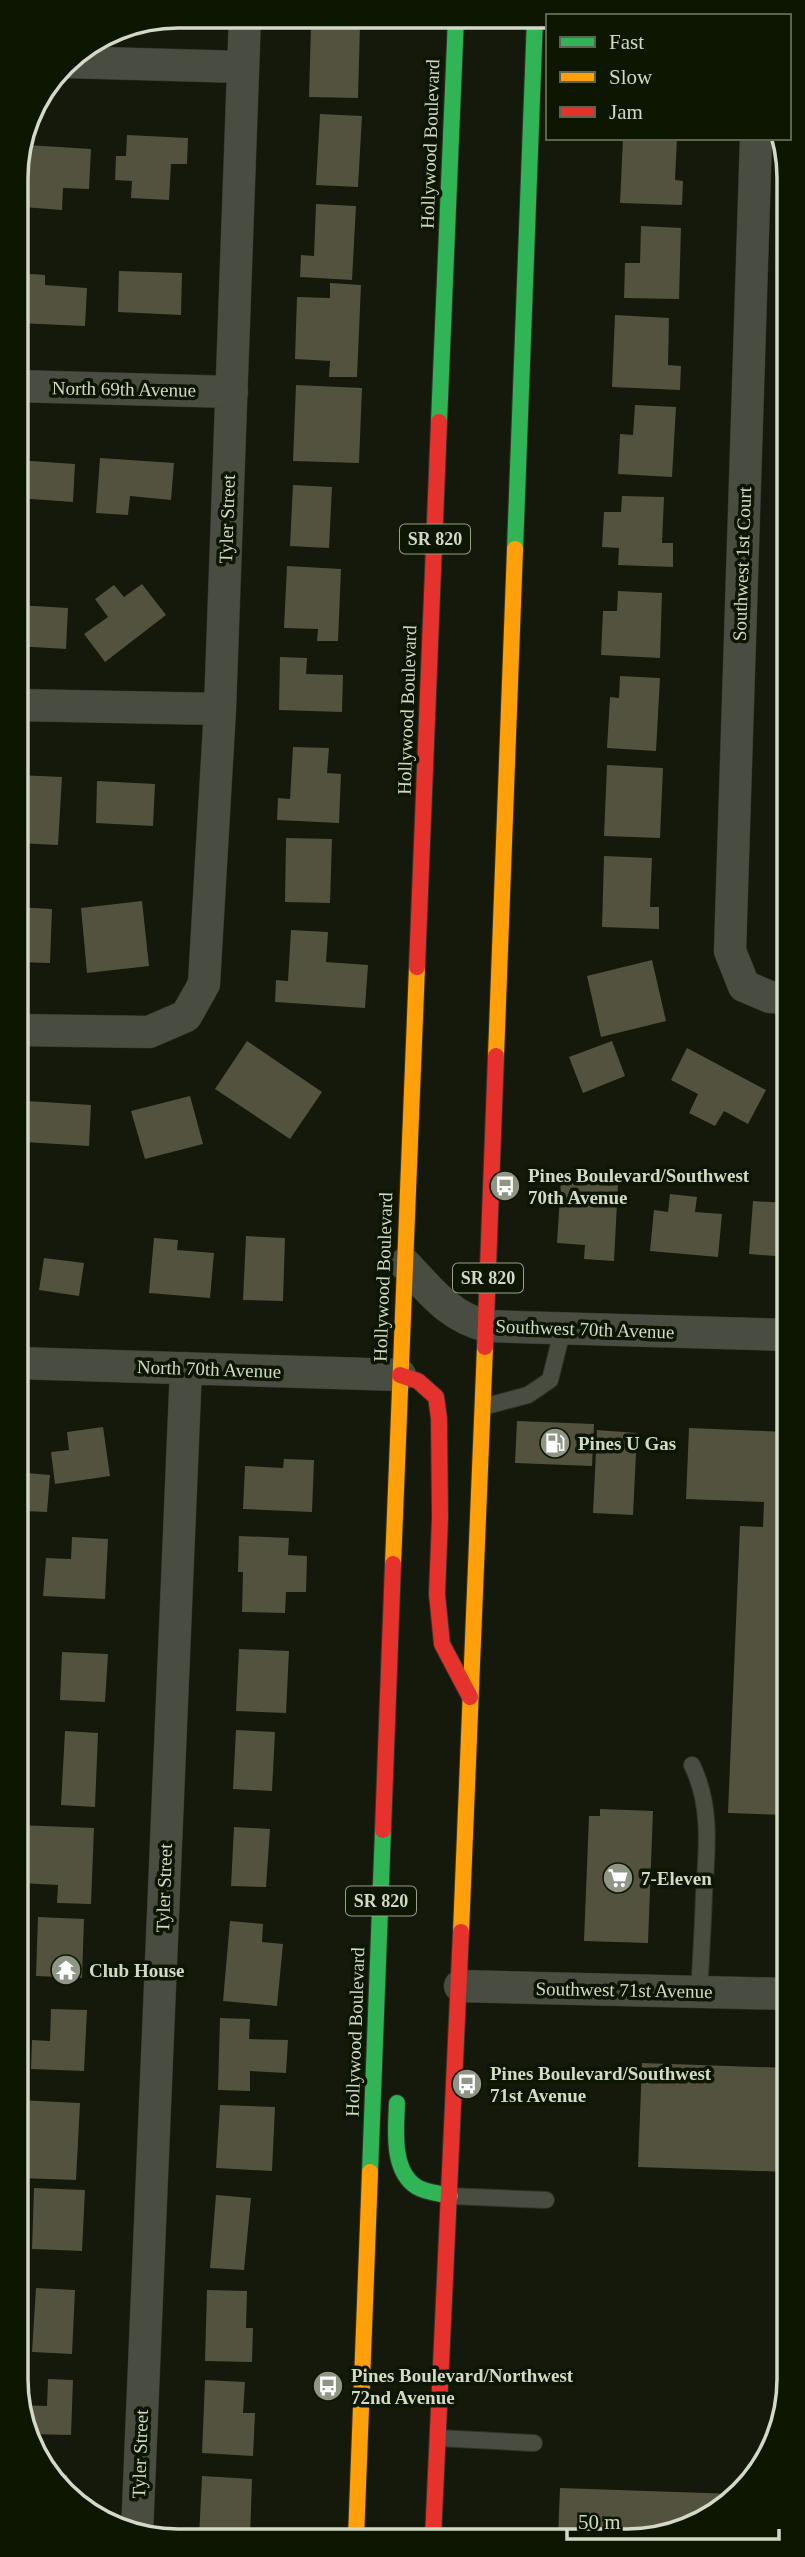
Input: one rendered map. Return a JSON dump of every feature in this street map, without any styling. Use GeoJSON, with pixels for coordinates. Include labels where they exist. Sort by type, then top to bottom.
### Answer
{"type":"FeatureCollection","features":[{"type":"Feature","properties":{"kind":"highway","name":"Hollywood Boulevard"},"geometry":{"type":"LineString","coordinates":[[356,2529],[386,1922],[400,1375],[456,28]]}},
{"type":"Feature","properties":{"kind":"highway","name":"SR 820"},"geometry":{"type":"LineString","coordinates":[[433,2529],[460,1986],[535,28]]}},
{"type":"Feature","properties":{"kind":"highway"},"geometry":{"type":"LineString","coordinates":[[400,1375],[418,1381],[436,1397],[439,1418],[440,1493],[437,1594],[442,1644],[471,1699]]}},
{"type":"Feature","properties":{"kind":"highway"},"geometry":{"type":"LineString","coordinates":[[397,2092],[395,2145],[405,2173],[416,2186],[450,2196]]}},
{"type":"Feature","properties":{"kind":"street","name":"Tyler Street"},"geometry":{"type":"LineString","coordinates":[[28,1030],[149,1032],[186,1016],[204,984],[220,709],[245,28]]}},
{"type":"Feature","properties":{"kind":"street"},"geometry":{"type":"LineString","coordinates":[[82,62],[243,67]]}},
{"type":"Feature","properties":{"kind":"street","name":"Southwest 1st Court"},"geometry":{"type":"LineString","coordinates":[[756,140],[730,951],[744,986],[777,997]]}},
{"type":"Feature","properties":{"kind":"street","name":"North 69th Avenue"},"geometry":{"type":"LineString","coordinates":[[28,386],[232,392]]}},
{"type":"Feature","properties":{"kind":"street"},"geometry":{"type":"LineString","coordinates":[[28,705],[220,709]]}},
{"type":"Feature","properties":{"kind":"street","name":"Southwest 70th Avenue"},"geometry":{"type":"LineString","coordinates":[[405,1264],[451,1312],[467,1321],[486,1326],[777,1335]]}},
{"type":"Feature","properties":{"kind":"street","name":"North 70th Avenue"},"geometry":{"type":"LineString","coordinates":[[28,1363],[400,1375]]}},
{"type":"Feature","properties":{"kind":"street","name":"Tyler Street"},"geometry":{"type":"LineString","coordinates":[[137,2523],[186,1368]]}},
{"type":"Feature","properties":{"kind":"street","name":"Southwest 71st Avenue"},"geometry":{"type":"LineString","coordinates":[[460,1986],[777,1994]]}},
{"type":"Feature","properties":{"kind":"lane"},"geometry":{"type":"LineString","coordinates":[[483,1407],[528,1395],[550,1380],[564,1328]]}},
{"type":"Feature","properties":{"kind":"lane"},"geometry":{"type":"LineString","coordinates":[[692,1765],[702,1789],[708,1826],[699,1992]]}},
{"type":"Feature","properties":{"kind":"lane"},"geometry":{"type":"LineString","coordinates":[[450,2196],[546,2200]]}},
{"type":"Feature","properties":{"kind":"lane"},"geometry":{"type":"LineString","coordinates":[[438,2438],[534,2442]]}},
{"type":"Feature","properties":{"kind":"building"},"geometry":{"type":"Polygon","coordinates":[[[311,28],[360,28],[358,98],[309,97],[311,28]]]}},
{"type":"Feature","properties":{"kind":"building"},"geometry":{"type":"Polygon","coordinates":[[[320,114],[362,116],[358,187],[316,185],[320,114]]]}},
{"type":"Feature","properties":{"kind":"building"},"geometry":{"type":"Polygon","coordinates":[[[127,135],[188,138],[187,164],[171,164],[169,200],[131,198],[132,181],[115,180],[116,156],[126,156],[127,135]]]}},
{"type":"Feature","properties":{"kind":"building"},"geometry":{"type":"Polygon","coordinates":[[[623,140],[677,140],[675,180],[683,181],[682,205],[620,203],[623,140]]]}},
{"type":"Feature","properties":{"kind":"building"},"geometry":{"type":"Polygon","coordinates":[[[32,145],[91,149],[89,189],[63,188],[62,210],[28,207],[28,168],[32,145]]]}},
{"type":"Feature","properties":{"kind":"building"},"geometry":{"type":"Polygon","coordinates":[[[316,204],[356,206],[352,280],[300,277],[301,255],[314,256],[316,204]]]}},
{"type":"Feature","properties":{"kind":"building"},"geometry":{"type":"Polygon","coordinates":[[[641,226],[681,228],[679,299],[624,298],[625,263],[640,263],[641,226]]]}},
{"type":"Feature","properties":{"kind":"building"},"geometry":{"type":"Polygon","coordinates":[[[119,271],[182,273],[181,315],[118,312],[119,271]]]}},
{"type":"Feature","properties":{"kind":"building"},"geometry":{"type":"Polygon","coordinates":[[[28,274],[45,275],[45,285],[87,288],[85,326],[28,324],[28,274]]]}},
{"type":"Feature","properties":{"kind":"building"},"geometry":{"type":"Polygon","coordinates":[[[330,283],[361,285],[357,377],[329,377],[330,361],[295,359],[297,297],[330,298],[330,283]]]}},
{"type":"Feature","properties":{"kind":"building"},"geometry":{"type":"Polygon","coordinates":[[[615,315],[669,318],[668,365],[681,366],[680,390],[612,387],[615,315]]]}},
{"type":"Feature","properties":{"kind":"building"},"geometry":{"type":"Polygon","coordinates":[[[296,385],[362,388],[359,463],[293,461],[296,385]]]}},
{"type":"Feature","properties":{"kind":"building"},"geometry":{"type":"Polygon","coordinates":[[[635,405],[676,407],[672,477],[618,474],[620,434],[633,435],[635,405]]]}},
{"type":"Feature","properties":{"kind":"building"},"geometry":{"type":"Polygon","coordinates":[[[100,458],[174,463],[171,500],[130,496],[128,515],[96,513],[100,458]]]}},
{"type":"Feature","properties":{"kind":"building"},"geometry":{"type":"Polygon","coordinates":[[[28,461],[75,464],[73,502],[28,499],[28,461]]]}},
{"type":"Feature","properties":{"kind":"building"},"geometry":{"type":"Polygon","coordinates":[[[293,485],[332,487],[329,548],[290,546],[293,485]]]}},
{"type":"Feature","properties":{"kind":"building"},"geometry":{"type":"Polygon","coordinates":[[[622,496],[664,497],[662,543],[673,543],[673,567],[618,565],[619,548],[602,547],[604,512],[621,512],[622,496]]]}},
{"type":"Feature","properties":{"kind":"building"},"geometry":{"type":"Polygon","coordinates":[[[287,566],[341,569],[338,641],[317,641],[318,629],[284,628],[287,566]]]}},
{"type":"Feature","properties":{"kind":"building"},"geometry":{"type":"Polygon","coordinates":[[[142,584],[166,615],[105,662],[84,634],[108,617],[95,599],[114,585],[124,597],[142,584]]]}},
{"type":"Feature","properties":{"kind":"building"},"geometry":{"type":"Polygon","coordinates":[[[618,591],[662,593],[660,658],[601,655],[603,611],[617,611],[618,591]]]}},
{"type":"Feature","properties":{"kind":"building"},"geometry":{"type":"Polygon","coordinates":[[[28,606],[68,608],[66,649],[28,647],[28,606]]]}},
{"type":"Feature","properties":{"kind":"building"},"geometry":{"type":"Polygon","coordinates":[[[280,657],[307,658],[306,674],[343,675],[342,712],[279,710],[280,657]]]}},
{"type":"Feature","properties":{"kind":"building"},"geometry":{"type":"Polygon","coordinates":[[[620,676],[660,678],[656,751],[607,748],[610,697],[619,698],[620,676]]]}},
{"type":"Feature","properties":{"kind":"building"},"geometry":{"type":"Polygon","coordinates":[[[293,747],[329,748],[327,773],[341,774],[339,823],[277,820],[278,798],[290,799],[293,747]]]}},
{"type":"Feature","properties":{"kind":"building"},"geometry":{"type":"Polygon","coordinates":[[[607,765],[663,768],[660,838],[604,836],[607,765]]]}},
{"type":"Feature","properties":{"kind":"building"},"geometry":{"type":"Polygon","coordinates":[[[28,775],[62,777],[58,845],[28,844],[28,775]]]}},
{"type":"Feature","properties":{"kind":"building"},"geometry":{"type":"Polygon","coordinates":[[[97,781],[155,784],[153,826],[96,823],[97,781]]]}},
{"type":"Feature","properties":{"kind":"building"},"geometry":{"type":"Polygon","coordinates":[[[286,838],[332,839],[330,903],[285,902],[286,838]]]}},
{"type":"Feature","properties":{"kind":"building"},"geometry":{"type":"Polygon","coordinates":[[[604,856],[652,858],[650,907],[659,907],[659,929],[602,927],[604,856]]]}},
{"type":"Feature","properties":{"kind":"building"},"geometry":{"type":"Polygon","coordinates":[[[142,901],[149,966],[87,973],[81,908],[142,901]]]}},
{"type":"Feature","properties":{"kind":"building"},"geometry":{"type":"Polygon","coordinates":[[[28,908],[52,909],[50,963],[28,962],[28,908]]]}},
{"type":"Feature","properties":{"kind":"building"},"geometry":{"type":"Polygon","coordinates":[[[291,930],[328,932],[326,962],[368,965],[365,1008],[275,1002],[276,980],[288,981],[291,930]]]}},
{"type":"Feature","properties":{"kind":"building"},"geometry":{"type":"Polygon","coordinates":[[[652,960],[666,1021],[601,1037],[587,976],[652,960]]]}},
{"type":"Feature","properties":{"kind":"building"},"geometry":{"type":"Polygon","coordinates":[[[247,1041],[322,1092],[290,1139],[215,1089],[247,1041]]]}},
{"type":"Feature","properties":{"kind":"building"},"geometry":{"type":"Polygon","coordinates":[[[612,1041],[625,1076],[583,1093],[569,1057],[612,1041]]]}},
{"type":"Feature","properties":{"kind":"building"},"geometry":{"type":"Polygon","coordinates":[[[687,1048],[766,1090],[748,1124],[724,1111],[715,1126],[689,1113],[698,1094],[671,1080],[687,1048]]]}},
{"type":"Feature","properties":{"kind":"building"},"geometry":{"type":"Polygon","coordinates":[[[190,1096],[203,1144],[145,1159],[131,1111],[190,1096]]]}},
{"type":"Feature","properties":{"kind":"building"},"geometry":{"type":"Polygon","coordinates":[[[28,1101],[91,1105],[89,1146],[28,1142],[28,1101]]]}},
{"type":"Feature","properties":{"kind":"building"},"geometry":{"type":"Polygon","coordinates":[[[561,1180],[618,1184],[614,1261],[584,1259],[585,1245],[557,1243],[561,1180]]]}},
{"type":"Feature","properties":{"kind":"building"},"geometry":{"type":"Polygon","coordinates":[[[670,1194],[697,1197],[695,1212],[722,1214],[718,1257],[650,1251],[654,1210],[668,1212],[670,1194]]]}},
{"type":"Feature","properties":{"kind":"building"},"geometry":{"type":"Polygon","coordinates":[[[753,1201],[777,1202],[777,1256],[749,1254],[753,1201]]]}},
{"type":"Feature","properties":{"kind":"building"},"geometry":{"type":"Polygon","coordinates":[[[246,1236],[285,1238],[283,1301],[243,1300],[246,1236]]]}},
{"type":"Feature","properties":{"kind":"building"},"geometry":{"type":"Polygon","coordinates":[[[154,1238],[178,1240],[177,1250],[214,1253],[210,1298],[149,1293],[154,1238]]]}},
{"type":"Feature","properties":{"kind":"building"},"geometry":{"type":"Polygon","coordinates":[[[44,1258],[84,1263],[79,1296],[39,1290],[44,1258]]]}},
{"type":"Feature","properties":{"kind":"building"},"geometry":{"type":"Polygon","coordinates":[[[517,1421],[594,1424],[592,1466],[515,1463],[517,1421]]]}},
{"type":"Feature","properties":{"kind":"building"},"geometry":{"type":"Polygon","coordinates":[[[103,1427],[110,1476],[55,1484],[51,1452],[69,1450],[67,1432],[103,1427]]]}},
{"type":"Feature","properties":{"kind":"building"},"geometry":{"type":"Polygon","coordinates":[[[689,1428],[777,1432],[777,1815],[728,1813],[740,1526],[763,1527],[764,1502],[686,1499],[689,1428]]]}},
{"type":"Feature","properties":{"kind":"building"},"geometry":{"type":"Polygon","coordinates":[[[597,1430],[637,1433],[633,1515],[593,1513],[597,1430]]]}},
{"type":"Feature","properties":{"kind":"building"},"geometry":{"type":"Polygon","coordinates":[[[284,1459],[314,1460],[312,1512],[243,1509],[245,1466],[283,1468],[284,1459]]]}},
{"type":"Feature","properties":{"kind":"building"},"geometry":{"type":"Polygon","coordinates":[[[28,1473],[50,1475],[47,1512],[28,1511],[28,1473]]]}},
{"type":"Feature","properties":{"kind":"building"},"geometry":{"type":"Polygon","coordinates":[[[239,1536],[289,1538],[288,1555],[307,1556],[306,1592],[286,1592],[285,1613],[242,1612],[243,1572],[238,1572],[239,1536]]]}},
{"type":"Feature","properties":{"kind":"building"},"geometry":{"type":"Polygon","coordinates":[[[72,1537],[108,1539],[105,1599],[43,1596],[46,1558],[71,1559],[72,1537]]]}},
{"type":"Feature","properties":{"kind":"building"},"geometry":{"type":"Polygon","coordinates":[[[239,1649],[289,1651],[286,1713],[236,1711],[239,1649]]]}},
{"type":"Feature","properties":{"kind":"building"},"geometry":{"type":"Polygon","coordinates":[[[62,1652],[108,1654],[105,1702],[60,1700],[62,1652]]]}},
{"type":"Feature","properties":{"kind":"building"},"geometry":{"type":"Polygon","coordinates":[[[236,1730],[275,1732],[272,1791],[233,1789],[236,1730]]]}},
{"type":"Feature","properties":{"kind":"building"},"geometry":{"type":"Polygon","coordinates":[[[65,1731],[98,1733],[95,1807],[61,1805],[65,1731]]]}},
{"type":"Feature","properties":{"kind":"building","name":"7-Eleven"},"geometry":{"type":"Polygon","coordinates":[[[600,1809],[653,1811],[648,1943],[584,1941],[589,1816],[600,1816],[600,1809]]]}},
{"type":"Feature","properties":{"kind":"building"},"geometry":{"type":"Polygon","coordinates":[[[28,1825],[94,1828],[91,1904],[57,1903],[58,1885],[28,1883],[28,1825]]]}},
{"type":"Feature","properties":{"kind":"building"},"geometry":{"type":"Polygon","coordinates":[[[234,1827],[270,1829],[266,1887],[231,1886],[234,1827]]]}},
{"type":"Feature","properties":{"kind":"building"},"geometry":{"type":"Polygon","coordinates":[[[38,1917],[84,1919],[82,1978],[36,1976],[38,1917]]]}},
{"type":"Feature","properties":{"kind":"building"},"geometry":{"type":"Polygon","coordinates":[[[230,1921],[263,1924],[262,1942],[283,1944],[277,2006],[223,2001],[230,1921]]]}},
{"type":"Feature","properties":{"kind":"building"},"geometry":{"type":"Polygon","coordinates":[[[51,2009],[87,2010],[84,2071],[31,2069],[32,2040],[50,2041],[51,2009]]]}},
{"type":"Feature","properties":{"kind":"building"},"geometry":{"type":"Polygon","coordinates":[[[220,2018],[250,2019],[249,2039],[288,2040],[286,2073],[250,2071],[250,2091],[218,2090],[220,2018]]]}},
{"type":"Feature","properties":{"kind":"building"},"geometry":{"type":"Polygon","coordinates":[[[642,2063],[777,2068],[777,2172],[638,2167],[642,2063]]]}},
{"type":"Feature","properties":{"kind":"building"},"geometry":{"type":"Polygon","coordinates":[[[28,2100],[80,2103],[76,2180],[28,2178],[28,2100]]]}},
{"type":"Feature","properties":{"kind":"building"},"geometry":{"type":"Polygon","coordinates":[[[220,2105],[275,2107],[272,2171],[216,2168],[220,2105]]]}},
{"type":"Feature","properties":{"kind":"building"},"geometry":{"type":"Polygon","coordinates":[[[34,2188],[85,2190],[82,2251],[32,2249],[34,2188]]]}},
{"type":"Feature","properties":{"kind":"building"},"geometry":{"type":"Polygon","coordinates":[[[216,2195],[251,2198],[244,2270],[210,2268],[216,2195]]]}},
{"type":"Feature","properties":{"kind":"building"},"geometry":{"type":"Polygon","coordinates":[[[36,2288],[75,2290],[72,2354],[32,2352],[36,2288]]]}},
{"type":"Feature","properties":{"kind":"building"},"geometry":{"type":"Polygon","coordinates":[[[207,2290],[247,2291],[246,2328],[253,2328],[252,2362],[205,2361],[207,2290]]]}},
{"type":"Feature","properties":{"kind":"building"},"geometry":{"type":"Polygon","coordinates":[[[48,2379],[73,2380],[71,2435],[39,2434],[30,2405],[47,2406],[48,2379]]]}},
{"type":"Feature","properties":{"kind":"building"},"geometry":{"type":"Polygon","coordinates":[[[205,2380],[245,2382],[243,2413],[255,2413],[253,2456],[202,2453],[205,2380]]]}},
{"type":"Feature","properties":{"kind":"building"},"geometry":{"type":"Polygon","coordinates":[[[202,2476],[252,2479],[250,2529],[199,2529],[202,2476]]]}},
{"type":"Feature","properties":{"kind":"building"},"geometry":{"type":"Polygon","coordinates":[[[560,2488],[724,2494],[685,2518],[656,2526],[637,2529],[558,2529],[560,2488]]]}},
{"type":"Feature","properties":{"kind":"traffic: fast"},"geometry":{"type":"LineString","coordinates":[[439,422],[456,28]]}},
{"type":"Feature","properties":{"kind":"traffic: fast"},"geometry":{"type":"LineString","coordinates":[[515,549],[535,28]]}},
{"type":"Feature","properties":{"kind":"traffic: fast"},"geometry":{"type":"LineString","coordinates":[[370,2172],[383,1830]]}},
{"type":"Feature","properties":{"kind":"traffic: fast"},"geometry":{"type":"LineString","coordinates":[[397,2103],[397,2149],[403,2171],[417,2187],[450,2196]]}},
{"type":"Feature","properties":{"kind":"traffic: slow"},"geometry":{"type":"LineString","coordinates":[[496,1056],[515,549]]}},
{"type":"Feature","properties":{"kind":"traffic: slow"},"geometry":{"type":"LineString","coordinates":[[393,1564],[417,967]]}},
{"type":"Feature","properties":{"kind":"traffic: slow"},"geometry":{"type":"LineString","coordinates":[[461,1932],[485,1347]]}},
{"type":"Feature","properties":{"kind":"traffic: slow"},"geometry":{"type":"LineString","coordinates":[[356,2529],[370,2172]]}},
{"type":"Feature","properties":{"kind":"traffic: jam"},"geometry":{"type":"LineString","coordinates":[[417,967],[439,422]]}},
{"type":"Feature","properties":{"kind":"traffic: jam"},"geometry":{"type":"LineString","coordinates":[[485,1347],[496,1056]]}},
{"type":"Feature","properties":{"kind":"traffic: jam"},"geometry":{"type":"LineString","coordinates":[[400,1375],[418,1381],[436,1397],[439,1418],[440,1518],[437,1594],[442,1644],[470,1697]]}},
{"type":"Feature","properties":{"kind":"traffic: jam"},"geometry":{"type":"LineString","coordinates":[[383,1830],[393,1564]]}},
{"type":"Feature","properties":{"kind":"traffic: jam"},"geometry":{"type":"LineString","coordinates":[[433,2529],[461,1932]]}},
{"type":"Feature","properties":{"kind":"place","name":"Pines Boulevard/Southwest 70th Avenue"},"geometry":{"type":"Point","coordinates":[505,1186]}},
{"type":"Feature","properties":{"kind":"place","name":"Pines U Gas"},"geometry":{"type":"Point","coordinates":[555,1443]}},
{"type":"Feature","properties":{"kind":"place","name":"7-Eleven"},"geometry":{"type":"Point","coordinates":[618,1878]}},
{"type":"Feature","properties":{"kind":"place","name":"Club House"},"geometry":{"type":"Point","coordinates":[66,1970]}},
{"type":"Feature","properties":{"kind":"place","name":"Pines Boulevard/Southwest 71st Avenue"},"geometry":{"type":"Point","coordinates":[467,2084]}},
{"type":"Feature","properties":{"kind":"place","name":"Pines Boulevard/Northwest 72nd Avenue"},"geometry":{"type":"Point","coordinates":[328,2386]}}]}
